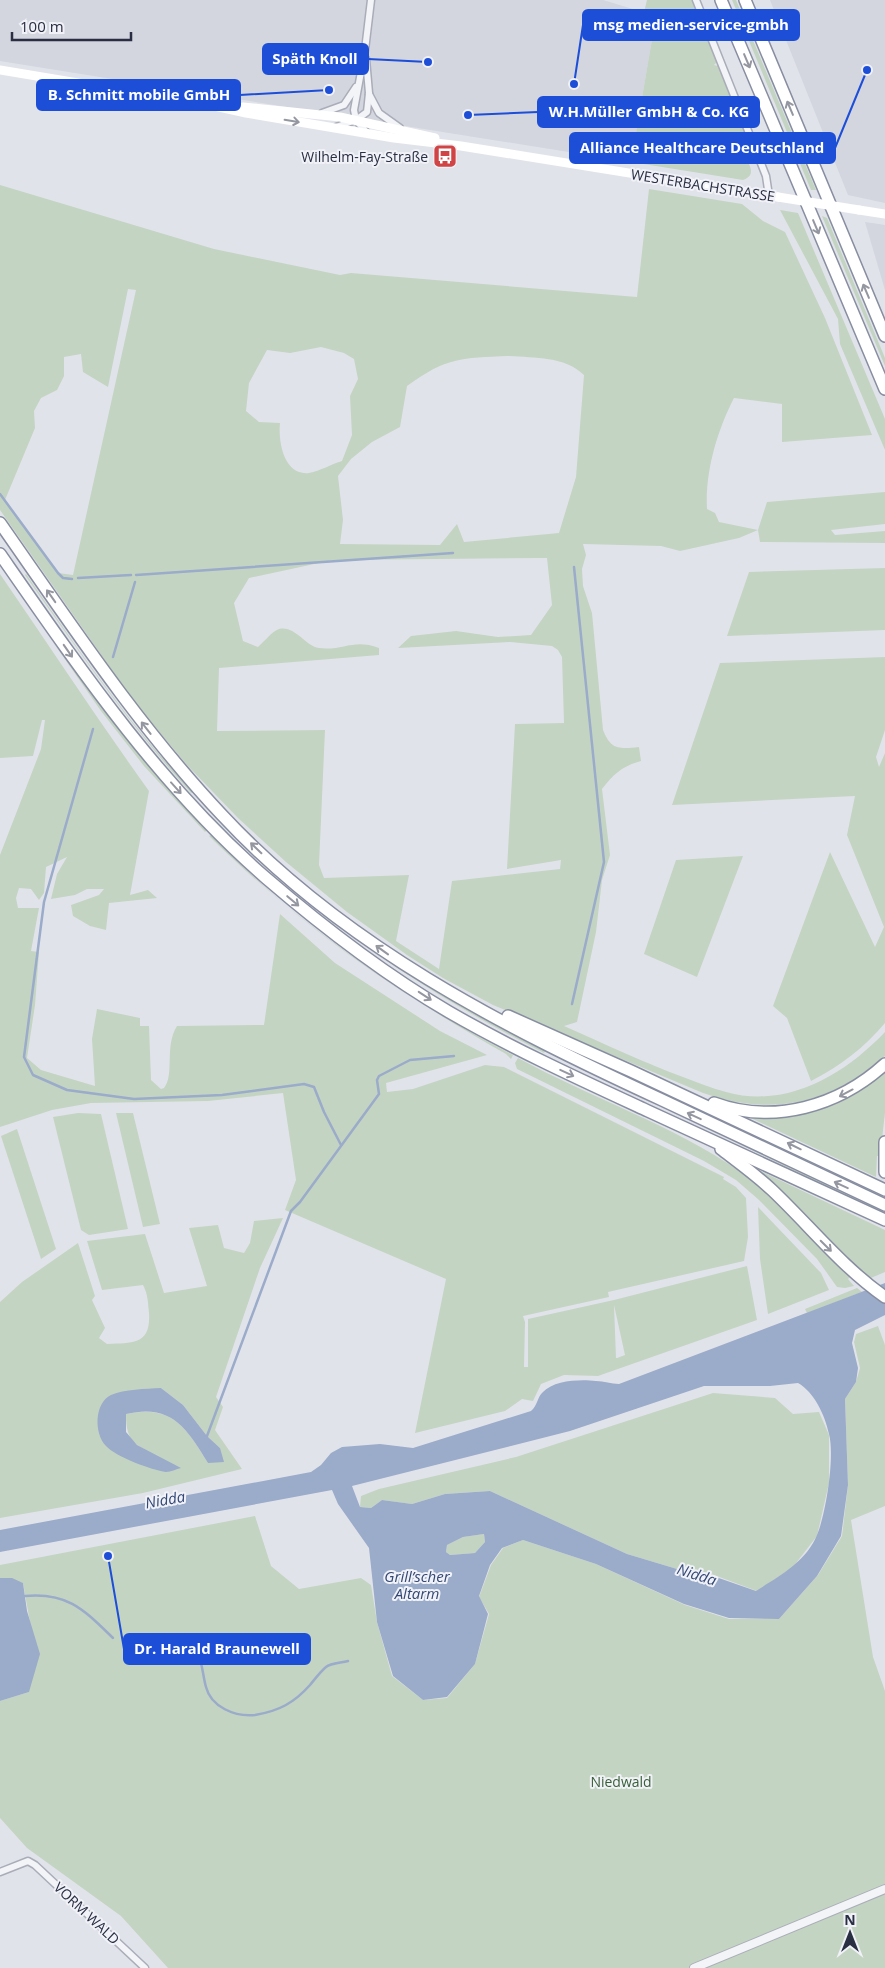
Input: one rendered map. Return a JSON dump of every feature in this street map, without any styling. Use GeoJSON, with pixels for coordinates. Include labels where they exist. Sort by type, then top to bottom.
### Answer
{"type":"FeatureCollection","features":[{"type":"Feature","properties":{"kind":"highway"},"geometry":{"type":"LineString","coordinates":[[721,0],[885,389]]}},
{"type":"Feature","properties":{"kind":"highway"},"geometry":{"type":"LineString","coordinates":[[745,0],[885,336]]}},
{"type":"Feature","properties":{"kind":"highway"},"geometry":{"type":"LineString","coordinates":[[0,523],[149,732],[222,816],[264,856],[341,920],[437,986],[558,1051],[885,1205]]}},
{"type":"Feature","properties":{"kind":"highway"},"geometry":{"type":"LineString","coordinates":[[0,554],[98,693],[144,752],[196,810],[286,895],[384,970],[448,1011],[559,1070],[885,1220]]}},
{"type":"Feature","properties":{"kind":"highway"},"geometry":{"type":"LineString","coordinates":[[437,986],[631,1071],[885,1190]]}},
{"type":"Feature","properties":{"kind":"highway"},"geometry":{"type":"LineString","coordinates":[[631,1071],[720,1105],[759,1111],[782,1111],[818,1104],[843,1095],[869,1078],[885,1064]]}},
{"type":"Feature","properties":{"kind":"highway"},"geometry":{"type":"LineString","coordinates":[[706,1138],[770,1188],[826,1247],[885,1298]]}},
{"type":"Feature","properties":{"kind":"highway"},"geometry":{"type":"LineString","coordinates":[[885,1142],[885,1168]]}},
{"type":"Feature","properties":{"kind":"main road","name":"WESTERBACHSTRASSE"},"geometry":{"type":"LineString","coordinates":[[0,70],[367,133],[461,146],[885,214]]}},
{"type":"Feature","properties":{"kind":"main road","name":"WESTERBACHSTRASSE"},"geometry":{"type":"LineString","coordinates":[[210,105],[314,114],[356,120],[401,129],[461,146]]}},
{"type":"Feature","properties":{"kind":"street"},"geometry":{"type":"LineString","coordinates":[[367,133],[356,120],[354,110],[365,50],[371,0]]}},
{"type":"Feature","properties":{"kind":"street"},"geometry":{"type":"LineString","coordinates":[[696,0],[774,196]]}},
{"type":"Feature","properties":{"kind":"street"},"geometry":{"type":"LineString","coordinates":[[336,127],[356,120],[367,112],[369,93],[365,50]]}},
{"type":"Feature","properties":{"kind":"street"},"geometry":{"type":"LineString","coordinates":[[314,114],[327,112],[344,105],[360,79]]}},
{"type":"Feature","properties":{"kind":"street"},"geometry":{"type":"LineString","coordinates":[[369,93],[379,113],[401,129]]}},
{"type":"Feature","properties":{"kind":"street","name":"VORM WALD"},"geometry":{"type":"LineString","coordinates":[[0,1872],[28,1861],[41,1870],[145,1968]]}},
{"type":"Feature","properties":{"kind":"street"},"geometry":{"type":"LineString","coordinates":[[694,1968],[885,1889]]}},
{"type":"Feature","properties":{"kind":"shaded area"},"geometry":{"type":"Polygon","coordinates":[[[0,0],[603,0],[656,16],[631,162],[0,61],[0,0]]]}},
{"type":"Feature","properties":{"kind":"shaded area"},"geometry":{"type":"Polygon","coordinates":[[[770,0],[885,0],[885,203],[848,195],[770,0]]]}},
{"type":"Feature","properties":{"kind":"shaded area"},"geometry":{"type":"Polygon","coordinates":[[[865,222],[885,225],[885,290],[865,222]]]}},
{"type":"Feature","properties":{"kind":"green space"},"geometry":{"type":"Polygon","coordinates":[[[647,0],[693,0],[718,61],[714,65],[722,67],[750,141],[745,155],[751,169],[748,178],[743,180],[631,162],[656,16],[644,12],[647,0]]]}},
{"type":"Feature","properties":{"kind":"green space"},"geometry":{"type":"Polygon","coordinates":[[[732,0],[736,0],[816,190],[811,190],[732,0]]]}},
{"type":"Feature","properties":{"kind":"green space"},"geometry":{"type":"Polygon","coordinates":[[[0,185],[214,249],[340,275],[351,273],[637,297],[649,189],[742,204],[763,221],[785,232],[825,318],[872,435],[782,442],[782,404],[734,398],[722,424],[713,452],[708,481],[707,509],[715,513],[719,522],[758,530],[739,538],[680,551],[661,546],[583,544],[586,555],[582,569],[583,586],[592,613],[603,730],[609,741],[616,747],[639,747],[641,761],[619,771],[602,789],[610,855],[602,880],[596,932],[577,1022],[564,1026],[683,1077],[726,1092],[749,1096],[771,1096],[813,1085],[851,1062],[885,1032],[885,1056],[865,1072],[843,1085],[822,1095],[800,1102],[753,1104],[728,1100],[703,1093],[493,1005],[443,978],[347,912],[286,862],[238,818],[187,765],[134,702],[0,510],[0,185]],[[128,289],[108,387],[83,372],[81,354],[64,357],[64,376],[57,390],[41,398],[34,411],[35,428],[5,500],[58,573],[73,575],[136,290],[128,289]],[[321,347],[290,353],[267,350],[249,383],[246,411],[259,422],[280,423],[280,439],[288,464],[300,472],[309,473],[342,461],[352,435],[350,396],[358,379],[354,359],[344,353],[321,347]],[[509,356],[466,359],[444,364],[407,386],[400,427],[372,442],[351,459],[338,476],[343,520],[340,544],[440,545],[457,524],[464,542],[559,533],[576,477],[584,375],[568,364],[549,359],[509,356]],[[547,558],[333,560],[249,578],[234,603],[243,641],[258,647],[274,632],[279,629],[285,629],[290,630],[309,644],[319,648],[362,644],[379,648],[379,655],[219,668],[217,731],[325,730],[319,865],[324,878],[409,875],[396,941],[439,969],[452,881],[560,869],[561,860],[507,869],[515,724],[564,723],[562,657],[558,650],[552,646],[510,642],[398,648],[411,636],[456,631],[498,637],[531,635],[552,605],[547,558]]]}},
{"type":"Feature","properties":{"kind":"green space"},"geometry":{"type":"Polygon","coordinates":[[[780,210],[798,213],[885,419],[885,450],[840,344],[838,319],[780,210]]]}},
{"type":"Feature","properties":{"kind":"green space"},"geometry":{"type":"Polygon","coordinates":[[[822,216],[827,218],[885,358],[885,366],[822,216]]]}},
{"type":"Feature","properties":{"kind":"green space"},"geometry":{"type":"Polygon","coordinates":[[[885,492],[885,524],[831,530],[835,535],[885,531],[885,543],[760,542],[758,530],[767,502],[885,492]]]}},
{"type":"Feature","properties":{"kind":"green space"},"geometry":{"type":"Polygon","coordinates":[[[885,568],[885,630],[727,636],[749,572],[885,568]]]}},
{"type":"Feature","properties":{"kind":"green space"},"geometry":{"type":"Polygon","coordinates":[[[0,574],[149,791],[130,895],[148,890],[157,898],[109,903],[106,930],[90,926],[73,916],[71,905],[99,895],[104,889],[87,889],[75,895],[51,899],[57,874],[67,857],[46,867],[44,893],[39,900],[31,889],[19,888],[16,898],[18,908],[39,908],[31,951],[39,952],[35,1005],[27,1058],[41,1070],[95,1086],[92,1039],[97,1009],[140,1018],[140,1026],[149,1026],[151,1080],[161,1089],[164,1088],[169,1075],[171,1043],[177,1026],[264,1025],[280,914],[335,963],[440,1031],[487,1055],[386,1083],[387,1092],[413,1089],[485,1065],[504,1067],[724,1177],[723,1179],[736,1187],[746,1198],[748,1237],[744,1261],[608,1292],[609,1297],[523,1316],[525,1322],[524,1367],[528,1367],[528,1319],[614,1300],[747,1266],[757,1320],[598,1376],[564,1375],[541,1384],[533,1401],[522,1399],[505,1411],[415,1433],[446,1279],[285,1210],[296,1180],[283,1093],[208,1101],[91,1103],[52,1110],[0,1127],[0,855],[41,749],[45,720],[42,720],[33,756],[0,758],[0,574]],[[614,1305],[616,1358],[625,1355],[614,1305]]]}},
{"type":"Feature","properties":{"kind":"green space"},"geometry":{"type":"Polygon","coordinates":[[[26,574],[85,659],[25,575],[26,574]]]}},
{"type":"Feature","properties":{"kind":"green space"},"geometry":{"type":"Polygon","coordinates":[[[38,621],[150,768],[207,830],[205,832],[144,766],[101,711],[38,621]]]}},
{"type":"Feature","properties":{"kind":"green space"},"geometry":{"type":"Polygon","coordinates":[[[885,657],[885,730],[876,757],[879,767],[885,753],[885,1023],[851,1056],[811,1081],[787,1018],[773,1006],[830,852],[875,947],[884,927],[847,835],[855,796],[672,805],[720,663],[885,657]]]}},
{"type":"Feature","properties":{"kind":"green space"},"geometry":{"type":"Polygon","coordinates":[[[85,659],[126,714],[193,792],[191,793],[168,767],[125,714],[85,659]]]}},
{"type":"Feature","properties":{"kind":"green space"},"geometry":{"type":"Polygon","coordinates":[[[211,835],[244,868],[302,918],[278,899],[243,868],[209,836],[211,835]]]}},
{"type":"Feature","properties":{"kind":"green space"},"geometry":{"type":"Polygon","coordinates":[[[743,856],[697,977],[644,954],[676,860],[743,856]]]}},
{"type":"Feature","properties":{"kind":"green space"},"geometry":{"type":"Polygon","coordinates":[[[267,865],[333,919],[400,967],[470,1011],[545,1051],[544,1053],[470,1013],[365,946],[298,895],[266,867],[267,865]]]}},
{"type":"Feature","properties":{"kind":"green space"},"geometry":{"type":"Polygon","coordinates":[[[402,991],[513,1055],[511,1059],[506,1054],[402,991]]]}},
{"type":"Feature","properties":{"kind":"green space"},"geometry":{"type":"Polygon","coordinates":[[[518,1058],[688,1140],[741,1172],[756,1183],[798,1222],[850,1277],[848,1279],[854,1286],[837,1287],[817,1259],[759,1200],[736,1180],[704,1161],[517,1069],[515,1063],[518,1058]]]}},
{"type":"Feature","properties":{"kind":"green space"},"geometry":{"type":"Polygon","coordinates":[[[885,1070],[885,1113],[880,1156],[877,1156],[876,1177],[740,1113],[790,1114],[885,1070]]]}},
{"type":"Feature","properties":{"kind":"green space"},"geometry":{"type":"Polygon","coordinates":[[[78,1113],[101,1114],[128,1229],[89,1235],[81,1230],[53,1117],[78,1113]]]}},
{"type":"Feature","properties":{"kind":"green space"},"geometry":{"type":"Polygon","coordinates":[[[116,1113],[133,1113],[160,1224],[143,1227],[116,1113]]]}},
{"type":"Feature","properties":{"kind":"green space"},"geometry":{"type":"Polygon","coordinates":[[[17,1129],[56,1249],[41,1259],[1,1136],[17,1129]]]}},
{"type":"Feature","properties":{"kind":"green space"},"geometry":{"type":"Polygon","coordinates":[[[737,1143],[883,1210],[884,1214],[737,1143]]]}},
{"type":"Feature","properties":{"kind":"green space"},"geometry":{"type":"Polygon","coordinates":[[[748,1165],[885,1230],[885,1272],[871,1278],[863,1273],[748,1165]]]}},
{"type":"Feature","properties":{"kind":"green space"},"geometry":{"type":"Polygon","coordinates":[[[758,1207],[821,1273],[829,1290],[768,1314],[760,1259],[758,1207]]]}},
{"type":"Feature","properties":{"kind":"green space"},"geometry":{"type":"Polygon","coordinates":[[[283,1218],[260,1268],[216,1397],[223,1407],[215,1430],[242,1469],[143,1493],[0,1518],[0,1302],[22,1282],[78,1243],[95,1296],[92,1300],[105,1328],[99,1338],[107,1344],[132,1342],[143,1337],[149,1323],[145,1288],[143,1285],[102,1290],[87,1241],[145,1234],[164,1293],[207,1286],[189,1228],[218,1225],[224,1248],[244,1253],[250,1243],[254,1221],[283,1218]],[[161,1388],[98,1429],[161,1457],[134,1442],[130,1438],[126,1424],[126,1414],[155,1412],[176,1421],[185,1429],[208,1463],[220,1448],[207,1436],[183,1405],[161,1388]]]}},
{"type":"Feature","properties":{"kind":"green space"},"geometry":{"type":"Polygon","coordinates":[[[857,1288],[862,1292],[807,1313],[805,1309],[857,1288]]]}},
{"type":"Feature","properties":{"kind":"green space","name":"Niedwald"},"geometry":{"type":"Polygon","coordinates":[[[878,1326],[885,1345],[885,1506],[851,1520],[873,1657],[885,1691],[885,1968],[168,1968],[121,1916],[27,1848],[0,1818],[0,1701],[29,1692],[31,1628],[23,1583],[0,1578],[0,1565],[255,1516],[271,1566],[299,1589],[361,1578],[371,1585],[377,1622],[392,1676],[423,1700],[447,1698],[475,1664],[489,1614],[479,1597],[491,1565],[503,1548],[523,1540],[596,1564],[685,1605],[729,1619],[779,1619],[818,1575],[842,1536],[848,1485],[845,1399],[856,1382],[860,1368],[854,1342],[856,1334],[878,1326]]]}},
{"type":"Feature","properties":{"kind":"green space"},"geometry":{"type":"Polygon","coordinates":[[[713,1393],[775,1398],[793,1414],[819,1412],[829,1435],[829,1483],[817,1536],[793,1567],[757,1591],[714,1575],[677,1569],[627,1554],[490,1491],[445,1494],[412,1504],[382,1500],[371,1508],[360,1507],[361,1496],[379,1489],[516,1457],[713,1393]]]}},
{"type":"Feature","properties":{"kind":"green space"},"geometry":{"type":"Polygon","coordinates":[[[484,1534],[485,1542],[475,1553],[450,1555],[446,1552],[447,1545],[463,1537],[484,1534]]]}},
{"type":"Feature","properties":{"kind":"water"},"geometry":{"type":"Polygon","coordinates":[[[885,1283],[885,1315],[855,1330],[852,1343],[858,1368],[856,1382],[845,1399],[848,1485],[841,1536],[817,1576],[779,1619],[729,1618],[684,1604],[596,1564],[523,1540],[502,1548],[490,1565],[479,1596],[488,1614],[475,1664],[447,1697],[423,1700],[393,1676],[377,1622],[369,1548],[338,1504],[332,1490],[0,1552],[0,1530],[311,1472],[321,1465],[331,1453],[342,1447],[380,1444],[413,1448],[531,1411],[543,1392],[554,1385],[568,1381],[583,1380],[619,1384],[885,1283]],[[798,1383],[770,1386],[704,1386],[570,1431],[352,1486],[360,1507],[371,1508],[382,1500],[412,1504],[445,1494],[490,1491],[627,1554],[677,1569],[713,1576],[756,1591],[783,1574],[806,1553],[817,1535],[826,1500],[831,1456],[829,1434],[825,1419],[814,1398],[798,1383]],[[484,1534],[463,1537],[447,1545],[446,1552],[450,1555],[475,1553],[485,1542],[484,1534]]]}},
{"type":"Feature","properties":{"kind":"water"},"geometry":{"type":"Polygon","coordinates":[[[161,1388],[183,1405],[207,1436],[220,1448],[224,1462],[208,1463],[185,1429],[166,1415],[155,1412],[126,1414],[126,1432],[137,1445],[181,1468],[170,1472],[152,1469],[126,1459],[106,1446],[99,1434],[98,1427],[99,1411],[105,1399],[122,1392],[161,1388]]]}},
{"type":"Feature","properties":{"kind":"water"},"geometry":{"type":"Polygon","coordinates":[[[0,1578],[12,1578],[23,1583],[27,1611],[40,1654],[29,1692],[0,1701],[0,1578]]]}},
{"type":"Feature","properties":{"kind":"waterway"},"geometry":{"type":"LineString","coordinates":[[0,494],[58,573],[63,578],[72,579]]}},
{"type":"Feature","properties":{"kind":"waterway"},"geometry":{"type":"LineString","coordinates":[[136,575],[453,553]]}},
{"type":"Feature","properties":{"kind":"waterway"},"geometry":{"type":"LineString","coordinates":[[572,1004],[604,862],[574,567]]}},
{"type":"Feature","properties":{"kind":"waterway"},"geometry":{"type":"LineString","coordinates":[[78,578],[131,575]]}},
{"type":"Feature","properties":{"kind":"waterway"},"geometry":{"type":"LineString","coordinates":[[113,657],[135,582]]}},
{"type":"Feature","properties":{"kind":"waterway"},"geometry":{"type":"LineString","coordinates":[[93,729],[44,902],[24,1057],[33,1075],[67,1090],[134,1099],[222,1095],[304,1084],[314,1087],[341,1145]]}},
{"type":"Feature","properties":{"kind":"waterway"},"geometry":{"type":"LineString","coordinates":[[207,1436],[291,1211],[300,1202],[379,1094],[377,1080],[379,1076],[410,1060],[454,1056]]}},
{"type":"Feature","properties":{"kind":"waterway"},"geometry":{"type":"LineString","coordinates":[[25,1596],[53,1597],[64,1600],[84,1611],[113,1638]]}},
{"type":"Feature","properties":{"kind":"waterway"},"geometry":{"type":"LineString","coordinates":[[132,1642],[157,1637],[181,1638],[188,1641],[200,1658],[206,1687],[213,1700],[225,1709],[247,1715],[264,1713],[286,1705],[304,1691],[326,1667],[348,1661]]}},
{"type":"Feature","properties":{"kind":"place","name":"Späth Knoll"},"geometry":{"type":"Point","coordinates":[428,62]}},
{"type":"Feature","properties":{"kind":"place","name":"Alliance Healthcare Deutschland"},"geometry":{"type":"Point","coordinates":[867,70]}},
{"type":"Feature","properties":{"kind":"place","name":"msg medien-service-gmbh"},"geometry":{"type":"Point","coordinates":[574,84]}},
{"type":"Feature","properties":{"kind":"place","name":"B. Schmitt mobile GmbH"},"geometry":{"type":"Point","coordinates":[329,90]}},
{"type":"Feature","properties":{"kind":"place","name":"W.H.Müller GmbH & Co. KG"},"geometry":{"type":"Point","coordinates":[468,115]}},
{"type":"Feature","properties":{"kind":"place","name":"Wilhelm-Fay-Straße"},"geometry":{"type":"Point","coordinates":[445,156]}},
{"type":"Feature","properties":{"kind":"place","name":"Dr. Harald Braunewell"},"geometry":{"type":"Point","coordinates":[108,1556]}},
{"type":"Feature","properties":{"kind":"water label","name":"Nidda"},"geometry":{"type":"Point","coordinates":[165,1499]}},
{"type":"Feature","properties":{"kind":"water label","name":"Nidda"},"geometry":{"type":"Point","coordinates":[697,1574]}},
{"type":"Feature","properties":{"kind":"water label","name":"Grill’scher Altarm"},"geometry":{"type":"Point","coordinates":[417,1584]}}]}
